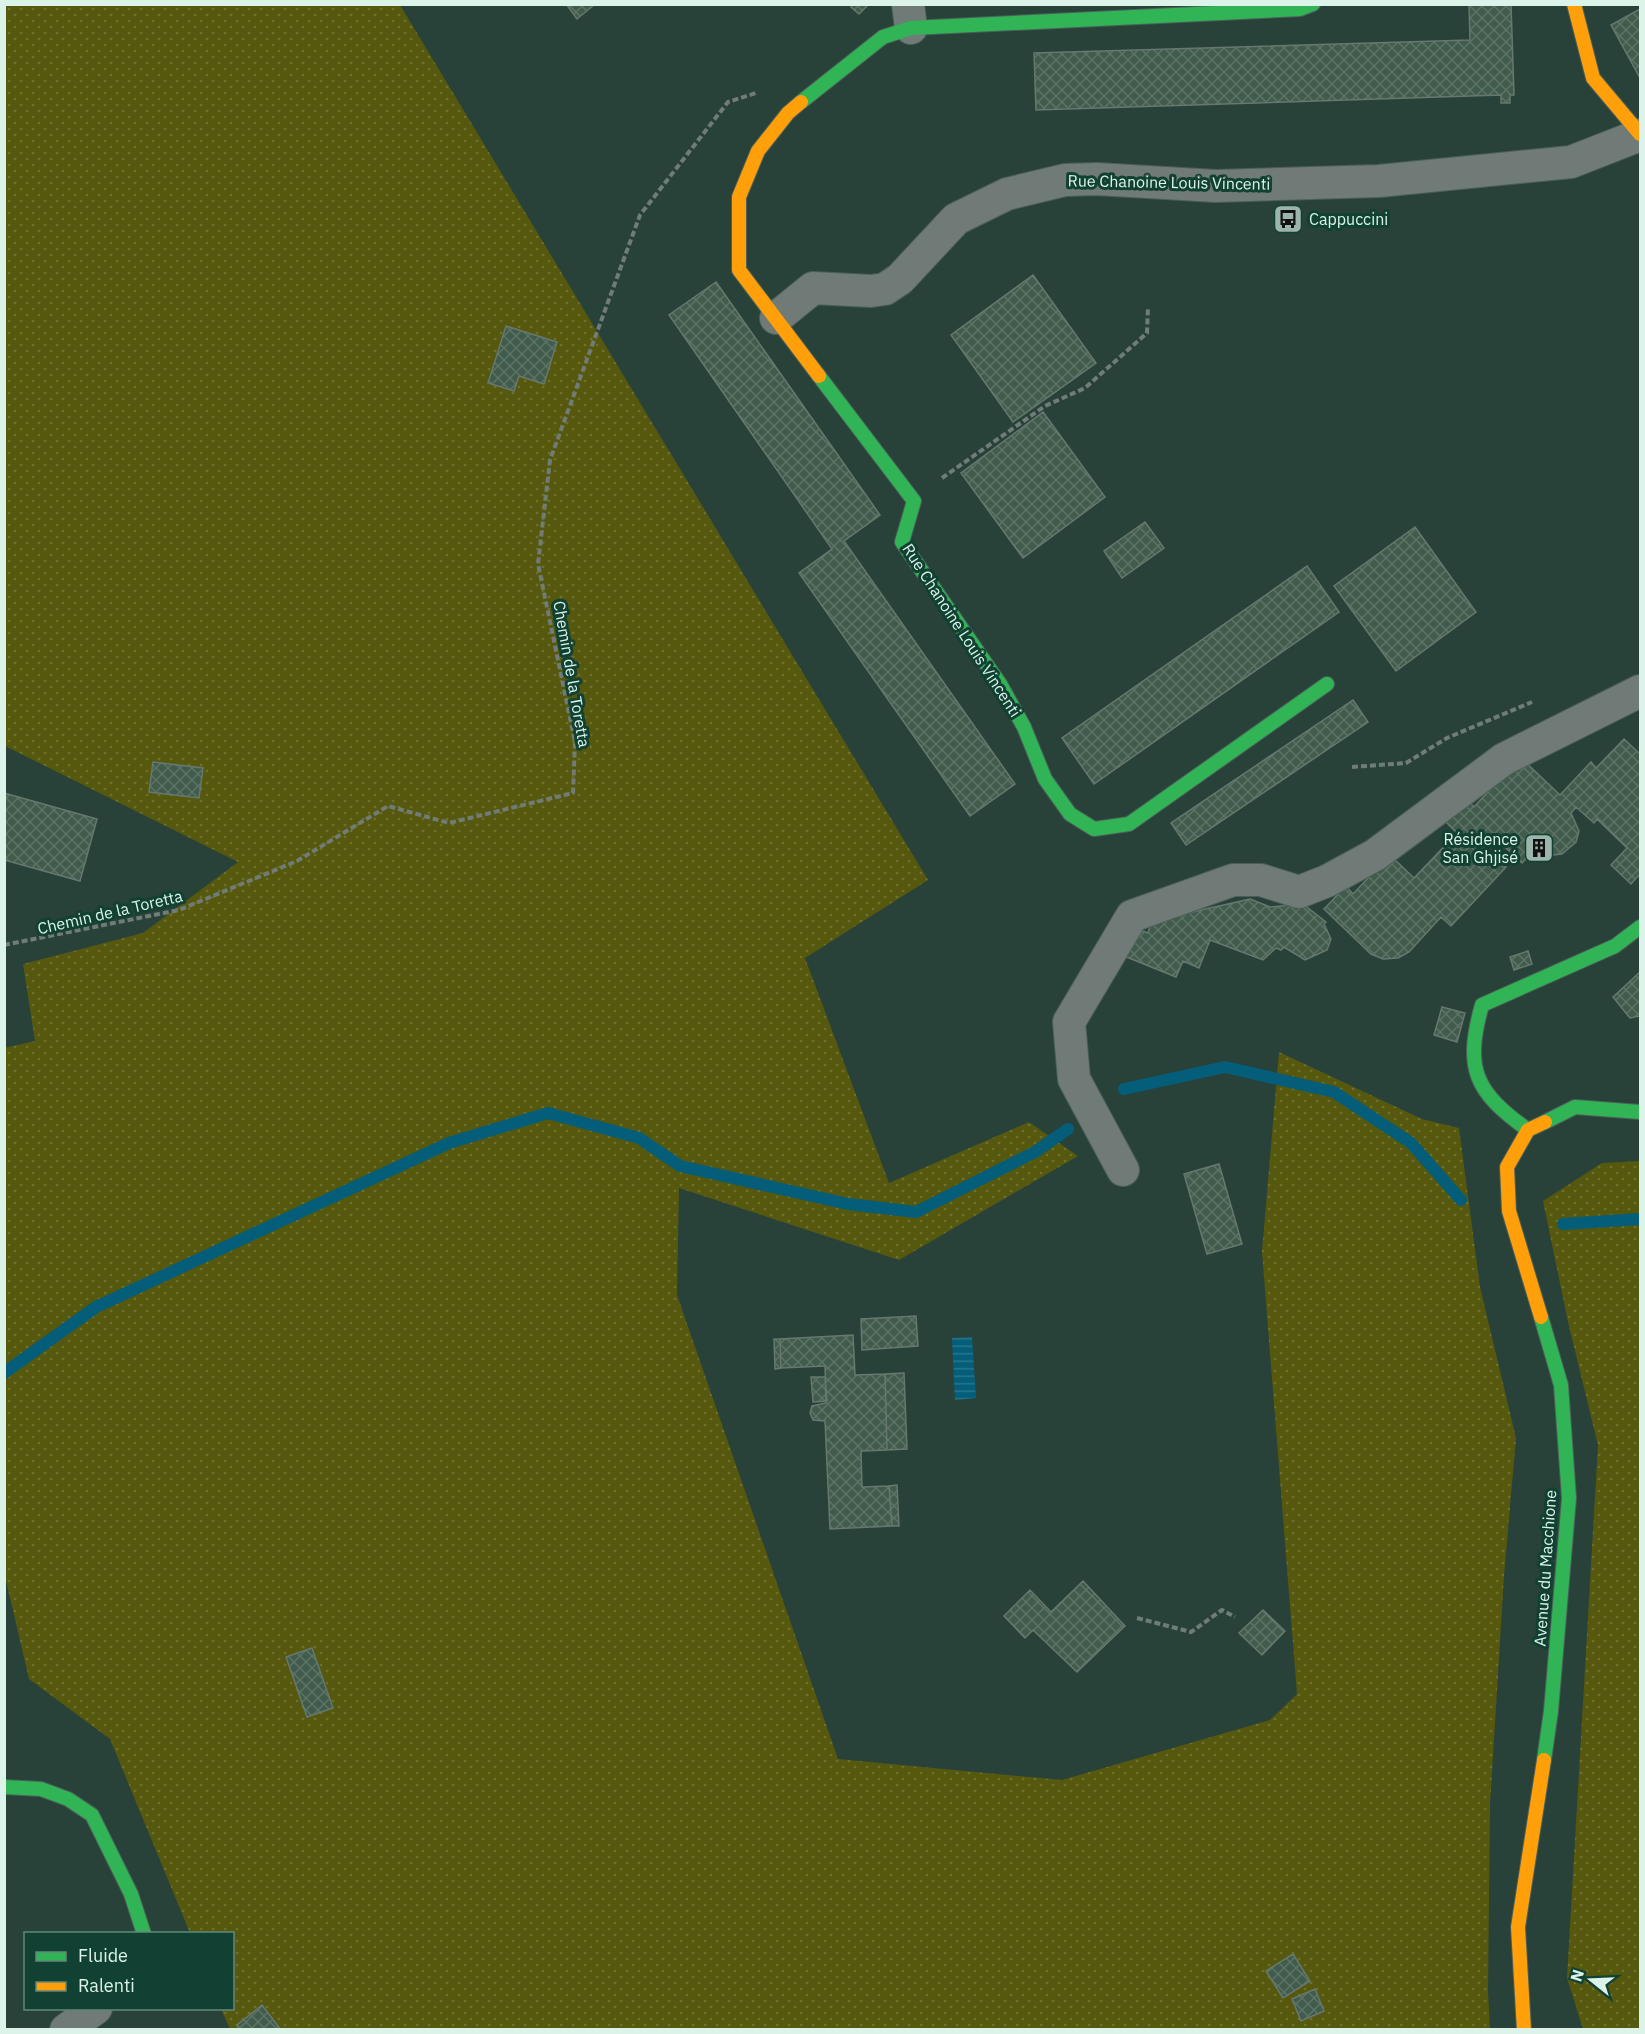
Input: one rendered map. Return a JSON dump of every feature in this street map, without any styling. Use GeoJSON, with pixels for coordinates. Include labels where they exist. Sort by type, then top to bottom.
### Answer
{"type":"FeatureCollection","features":[{"type":"Feature","properties":{"kind":"street"},"geometry":{"type":"LineString","coordinates":[[914,501],[739,270],[739,197],[758,151],[788,113],[909,16],[1300,9],[1313,4]]}},
{"type":"Feature","properties":{"kind":"street"},"geometry":{"type":"LineString","coordinates":[[1574,4],[1593,78],[1641,134]]}},
{"type":"Feature","properties":{"kind":"street","name":"Rue Chanoine Louis Vincenti"},"geometry":{"type":"LineString","coordinates":[[776,318],[813,288],[871,291],[885,289],[900,279],[956,219],[1007,194],[1036,186],[1065,180],[1097,179],[1216,186],[1379,181],[1571,162],[1641,134]]}},
{"type":"Feature","properties":{"kind":"street","name":"Rue Chanoine Louis Vincenti"},"geometry":{"type":"LineString","coordinates":[[914,501],[902,542],[1000,684],[1024,727],[1045,779],[1070,814],[1094,829],[1129,824],[1327,684]]}},
{"type":"Feature","properties":{"kind":"street"},"geometry":{"type":"LineString","coordinates":[[1123,1170],[1074,1079],[1069,1022],[1132,916],[1233,880],[1261,880],[1299,892],[1327,881],[1375,855],[1504,759],[1641,691]]}},
{"type":"Feature","properties":{"kind":"street"},"geometry":{"type":"LineString","coordinates":[[1641,927],[1615,946],[1482,1005],[1475,1029],[1472,1053],[1483,1088],[1493,1103],[1528,1130],[1575,1107],[1641,1112]]}},
{"type":"Feature","properties":{"kind":"street","name":"Avenue du Macchione"},"geometry":{"type":"LineString","coordinates":[[1524,2030],[1518,1927],[1551,1711],[1569,1498],[1561,1384],[1509,1211],[1507,1167],[1528,1130]]}},
{"type":"Feature","properties":{"kind":"street"},"geometry":{"type":"LineString","coordinates":[[4,1787],[41,1789],[68,1799],[92,1815],[131,1894],[143,1932]]}},
{"type":"Feature","properties":{"kind":"street"},"geometry":{"type":"LineString","coordinates":[[66,2030],[93,2010]]}},
{"type":"Feature","properties":{"kind":"path","name":"Chemin de la Toretta"},"geometry":{"type":"LineString","coordinates":[[4,945],[179,910],[297,861],[388,806],[449,823],[573,793],[575,742],[538,564],[550,460],[640,215],[728,102],[760,91]]}},
{"type":"Feature","properties":{"kind":"path"},"geometry":{"type":"LineString","coordinates":[[914,501],[952,469],[1045,406],[1085,388],[1147,333],[1148,307]]}},
{"type":"Feature","properties":{"kind":"path"},"geometry":{"type":"LineString","coordinates":[[1352,767],[1406,763],[1447,738],[1470,728]]}},
{"type":"Feature","properties":{"kind":"path"},"geometry":{"type":"LineString","coordinates":[[1137,1617],[1191,1632],[1222,1610],[1235,1617]]}},
{"type":"Feature","properties":{"kind":"shaded area"},"geometry":{"type":"Polygon","coordinates":[[[5,5],[400,5],[928,880],[805,958],[889,1183],[1029,1122],[1078,1156],[899,1260],[679,1188],[677,1295],[838,1759],[1062,1780],[1270,1720],[1297,1694],[1262,1252],[1279,1052],[1422,1119],[1459,1128],[1480,1287],[1516,1438],[1504,1576],[1490,1804],[1488,1991],[1490,2029],[230,2029],[221,2010],[234,2010],[234,1932],[190,1932],[110,1739],[29,1679],[4,1572],[4,1048],[35,1041],[23,964],[143,933],[238,862],[5,746],[5,5]]]}},
{"type":"Feature","properties":{"kind":"shaded area"},"geometry":{"type":"Polygon","coordinates":[[[1640,1161],[1640,2029],[1583,2029],[1567,1978],[1598,1445],[1568,1322],[1543,1201],[1602,1163],[1640,1161]]]}},
{"type":"Feature","properties":{"kind":"water"},"geometry":{"type":"Polygon","coordinates":[[[972,1337],[976,1398],[955,1400],[952,1338],[972,1337]]]}},
{"type":"Feature","properties":{"kind":"building"},"geometry":{"type":"Polygon","coordinates":[[[566,4],[595,4],[577,19],[566,4]]]}},
{"type":"Feature","properties":{"kind":"building"},"geometry":{"type":"Polygon","coordinates":[[[853,4],[869,4],[859,14],[851,7],[853,4]]]}},
{"type":"Feature","properties":{"kind":"building"},"geometry":{"type":"Polygon","coordinates":[[[1469,4],[1511,4],[1514,95],[1510,95],[1510,103],[1501,103],[1501,95],[1036,110],[1034,53],[1470,40],[1469,4]]]}},
{"type":"Feature","properties":{"kind":"building"},"geometry":{"type":"Polygon","coordinates":[[[1640,9],[1640,78],[1611,25],[1640,9]]]}},
{"type":"Feature","properties":{"kind":"building"},"geometry":{"type":"Polygon","coordinates":[[[1033,275],[1096,363],[1013,422],[951,335],[1033,275]]]}},
{"type":"Feature","properties":{"kind":"building"},"geometry":{"type":"Polygon","coordinates":[[[716,282],[880,515],[844,541],[1015,784],[970,816],[799,573],[832,549],[669,315],[716,282]]]}},
{"type":"Feature","properties":{"kind":"building"},"geometry":{"type":"Polygon","coordinates":[[[506,326],[557,342],[544,384],[519,376],[514,391],[488,383],[506,326]]]}},
{"type":"Feature","properties":{"kind":"building"},"geometry":{"type":"Polygon","coordinates":[[[1043,412],[1105,497],[1023,558],[961,473],[1043,412]]]}},
{"type":"Feature","properties":{"kind":"building"},"geometry":{"type":"Polygon","coordinates":[[[1145,522],[1164,548],[1122,578],[1104,551],[1145,522]]]}},
{"type":"Feature","properties":{"kind":"building"},"geometry":{"type":"Polygon","coordinates":[[[1415,527],[1476,612],[1396,671],[1334,586],[1415,527]]]}},
{"type":"Feature","properties":{"kind":"building"},"geometry":{"type":"Polygon","coordinates":[[[1307,566],[1339,612],[1094,784],[1062,738],[1307,566]]]}},
{"type":"Feature","properties":{"kind":"building"},"geometry":{"type":"Polygon","coordinates":[[[1353,700],[1368,722],[1186,845],[1171,823],[1353,700]]]}},
{"type":"Feature","properties":{"kind":"building","name":"Résidence San Ghjisé"},"geometry":{"type":"Polygon","coordinates":[[[1624,739],[1640,754],[1640,874],[1631,884],[1611,865],[1627,848],[1597,819],[1594,823],[1576,807],[1571,813],[1579,831],[1576,842],[1562,854],[1553,855],[1535,849],[1522,863],[1493,836],[1483,846],[1506,867],[1451,926],[1441,917],[1409,952],[1398,958],[1383,959],[1371,954],[1324,909],[1346,886],[1353,894],[1390,855],[1414,878],[1457,833],[1442,818],[1463,796],[1474,807],[1520,757],[1560,795],[1591,762],[1596,768],[1624,739]]]}},
{"type":"Feature","properties":{"kind":"building"},"geometry":{"type":"Polygon","coordinates":[[[153,762],[203,768],[199,798],[149,792],[153,762]]]}},
{"type":"Feature","properties":{"kind":"building"},"geometry":{"type":"Polygon","coordinates":[[[4,793],[97,819],[80,881],[4,860],[4,793]]]}},
{"type":"Feature","properties":{"kind":"building"},"geometry":{"type":"Polygon","coordinates":[[[1250,899],[1270,907],[1303,904],[1326,922],[1324,924],[1331,939],[1327,950],[1305,960],[1284,947],[1281,950],[1276,948],[1263,960],[1210,940],[1199,968],[1183,961],[1176,977],[1124,956],[1135,928],[1148,933],[1152,921],[1250,899]]]}},
{"type":"Feature","properties":{"kind":"building"},"geometry":{"type":"Polygon","coordinates":[[[1528,951],[1532,964],[1514,970],[1510,957],[1528,951]]]}},
{"type":"Feature","properties":{"kind":"building"},"geometry":{"type":"Polygon","coordinates":[[[1640,972],[1640,1016],[1630,1018],[1613,997],[1640,972]]]}},
{"type":"Feature","properties":{"kind":"building"},"geometry":{"type":"Polygon","coordinates":[[[1442,1007],[1465,1013],[1457,1042],[1434,1035],[1442,1007]]]}},
{"type":"Feature","properties":{"kind":"building"},"geometry":{"type":"Polygon","coordinates":[[[1219,1164],[1242,1244],[1207,1254],[1184,1174],[1219,1164]]]}},
{"type":"Feature","properties":{"kind":"building"},"geometry":{"type":"Polygon","coordinates":[[[916,1316],[918,1346],[862,1350],[861,1319],[916,1316]]]}},
{"type":"Feature","properties":{"kind":"building"},"geometry":{"type":"Polygon","coordinates":[[[853,1335],[855,1375],[885,1374],[887,1450],[861,1451],[862,1487],[889,1486],[892,1526],[830,1529],[825,1421],[813,1420],[810,1413],[812,1406],[826,1403],[825,1366],[781,1368],[780,1339],[853,1335]]]}},
{"type":"Feature","properties":{"kind":"building"},"geometry":{"type":"Polygon","coordinates":[[[774,1339],[780,1339],[781,1368],[775,1369],[774,1339]]]}},
{"type":"Feature","properties":{"kind":"building"},"geometry":{"type":"Polygon","coordinates":[[[904,1373],[907,1449],[887,1450],[885,1374],[904,1373]]]}},
{"type":"Feature","properties":{"kind":"building"},"geometry":{"type":"Polygon","coordinates":[[[811,1377],[825,1377],[827,1401],[813,1402],[811,1377]]]}},
{"type":"Feature","properties":{"kind":"building"},"geometry":{"type":"Polygon","coordinates":[[[897,1485],[899,1526],[892,1526],[889,1486],[897,1485]]]}},
{"type":"Feature","properties":{"kind":"building"},"geometry":{"type":"Polygon","coordinates":[[[1083,1581],[1125,1626],[1077,1672],[1033,1630],[1025,1638],[1004,1616],[1030,1590],[1051,1612],[1083,1581]]]}},
{"type":"Feature","properties":{"kind":"building"},"geometry":{"type":"Polygon","coordinates":[[[1263,1610],[1285,1631],[1262,1655],[1239,1633],[1263,1610]]]}},
{"type":"Feature","properties":{"kind":"building"},"geometry":{"type":"Polygon","coordinates":[[[312,1648],[333,1708],[307,1717],[286,1657],[312,1648]]]}},
{"type":"Feature","properties":{"kind":"building"},"geometry":{"type":"Polygon","coordinates":[[[1293,1954],[1310,1981],[1283,1998],[1266,1971],[1293,1954]]]}},
{"type":"Feature","properties":{"kind":"building"},"geometry":{"type":"Polygon","coordinates":[[[1315,1989],[1324,2011],[1301,2021],[1292,1999],[1315,1989]]]}},
{"type":"Feature","properties":{"kind":"building"},"geometry":{"type":"Polygon","coordinates":[[[262,2005],[281,2030],[240,2030],[237,2025],[262,2005]]]}},
{"type":"Feature","properties":{"kind":"waterway"},"geometry":{"type":"LineString","coordinates":[[1124,1089],[1225,1067],[1334,1092],[1411,1143],[1461,1200]]}},
{"type":"Feature","properties":{"kind":"waterway"},"geometry":{"type":"LineString","coordinates":[[4,1373],[96,1307],[449,1143],[548,1113],[639,1138],[680,1166],[848,1204],[916,1212],[1035,1152],[1068,1129]]}},
{"type":"Feature","properties":{"kind":"waterway"},"geometry":{"type":"LineString","coordinates":[[1563,1224],[1640,1219]]}},
{"type":"Feature","properties":{"kind":"traffic: fast"},"geometry":{"type":"LineString","coordinates":[[801,102],[883,37],[911,28],[1300,9],[1313,4]]}},
{"type":"Feature","properties":{"kind":"traffic: fast"},"geometry":{"type":"LineString","coordinates":[[819,376],[914,501],[902,542],[1000,684],[1024,727],[1045,779],[1070,814],[1094,829],[1129,824],[1327,684]]}},
{"type":"Feature","properties":{"kind":"traffic: fast"},"geometry":{"type":"LineString","coordinates":[[1528,1130],[1496,1103],[1485,1091],[1478,1077],[1474,1046],[1482,1005],[1615,946],[1640,927]]}},
{"type":"Feature","properties":{"kind":"traffic: fast"},"geometry":{"type":"LineString","coordinates":[[1545,1122],[1575,1107],[1640,1112]]}},
{"type":"Feature","properties":{"kind":"traffic: fast"},"geometry":{"type":"LineString","coordinates":[[1541,1317],[1561,1385],[1569,1498],[1551,1711],[1544,1760]]}},
{"type":"Feature","properties":{"kind":"traffic: fast"},"geometry":{"type":"LineString","coordinates":[[4,1787],[41,1789],[68,1799],[92,1815],[131,1894],[143,1932]]}},
{"type":"Feature","properties":{"kind":"traffic: slow"},"geometry":{"type":"LineString","coordinates":[[1574,4],[1593,78],[1640,134]]}},
{"type":"Feature","properties":{"kind":"traffic: slow"},"geometry":{"type":"LineString","coordinates":[[801,102],[788,113],[758,151],[739,197],[739,270],[819,376]]}},
{"type":"Feature","properties":{"kind":"traffic: slow"},"geometry":{"type":"LineString","coordinates":[[1541,1317],[1509,1211],[1507,1167],[1528,1130],[1545,1122]]}},
{"type":"Feature","properties":{"kind":"traffic: slow"},"geometry":{"type":"LineString","coordinates":[[1524,2030],[1518,1927],[1544,1760]]}},
{"type":"Feature","properties":{"kind":"place","name":"Cappuccini"},"geometry":{"type":"Point","coordinates":[1288,219]}},
{"type":"Feature","properties":{"kind":"place","name":"Résidence San Ghjisé"},"geometry":{"type":"Point","coordinates":[1539,848]}}]}
